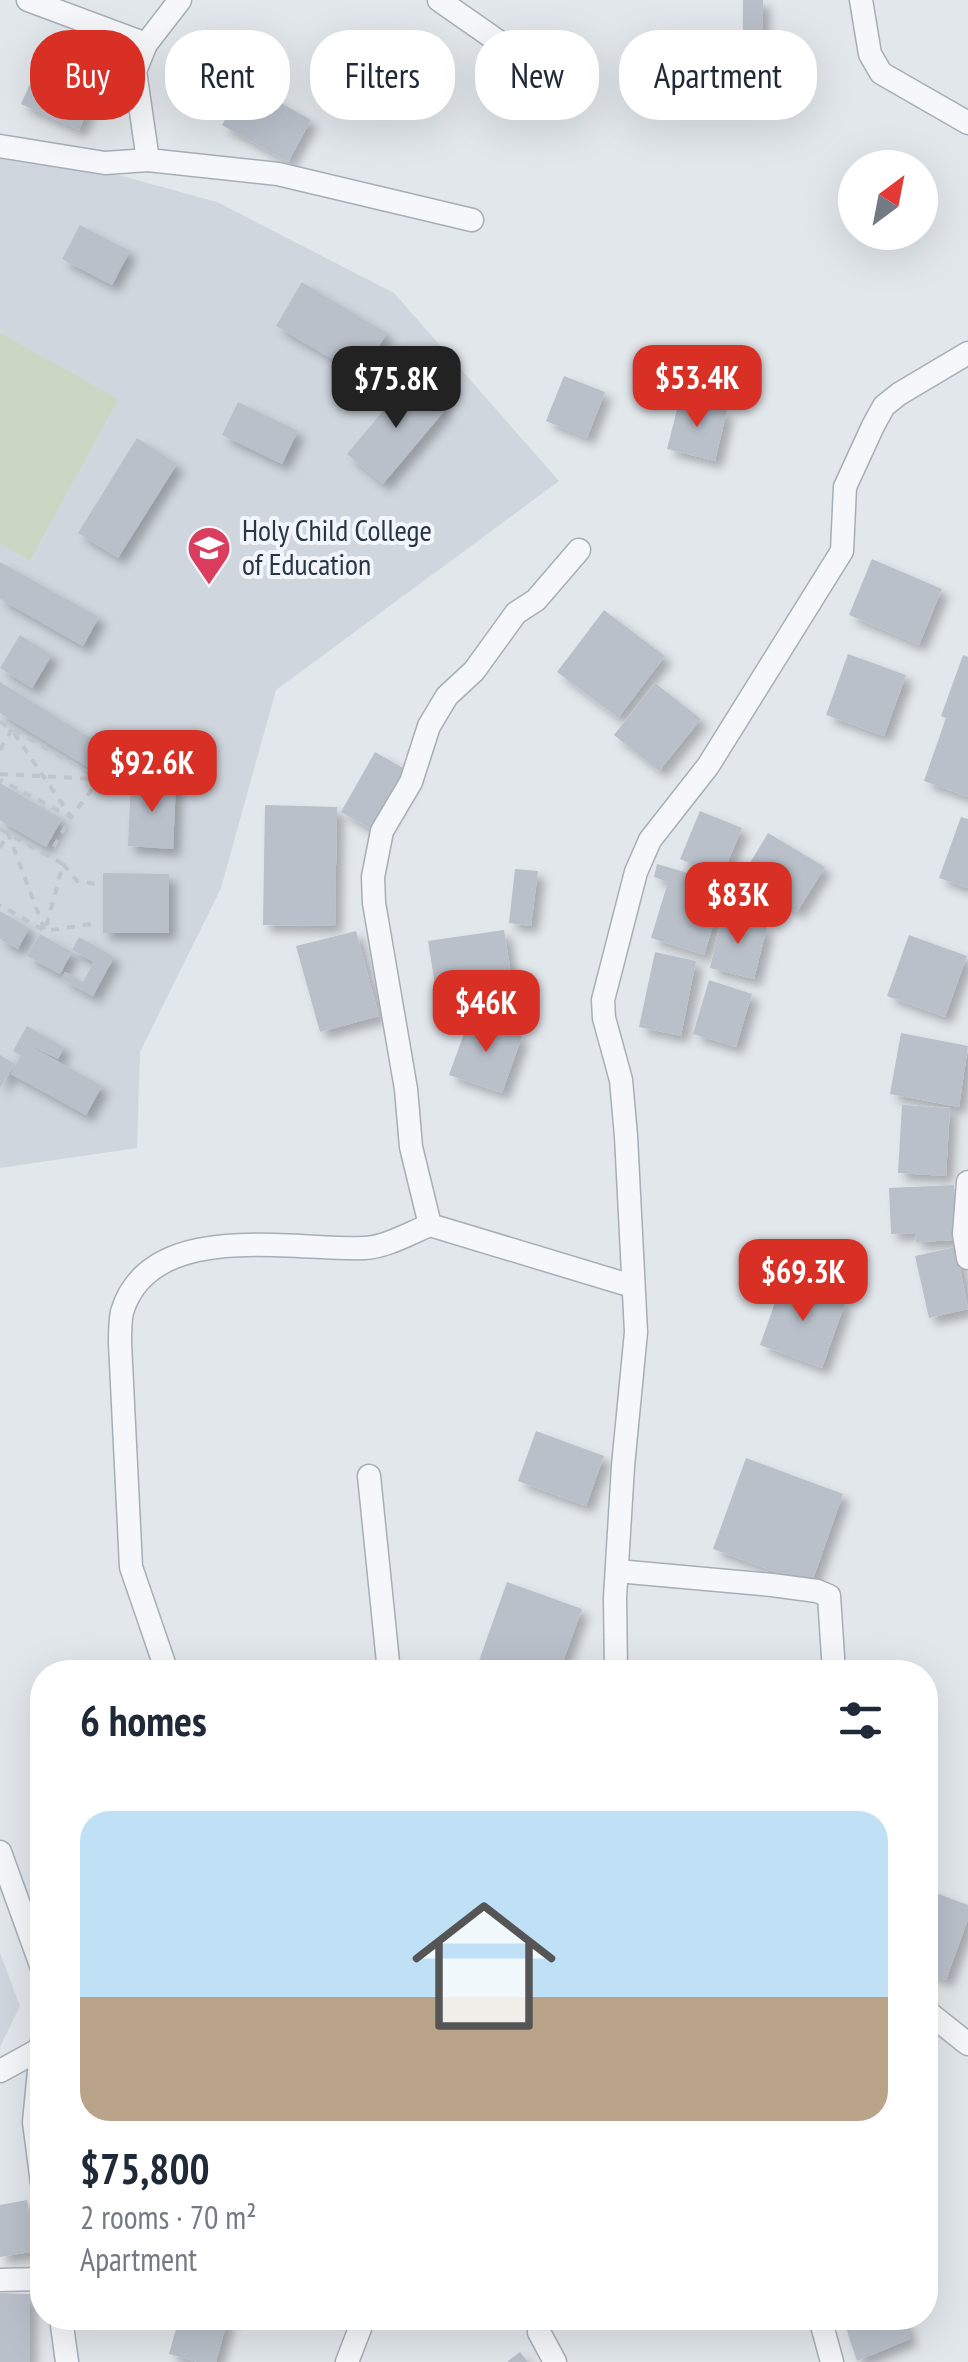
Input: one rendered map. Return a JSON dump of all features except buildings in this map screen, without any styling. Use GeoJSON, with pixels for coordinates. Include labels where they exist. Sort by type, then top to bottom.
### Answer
{"type":"FeatureCollection","features":[{"type":"Feature","properties":{"kind":"street"},"geometry":{"type":"LineString","coordinates":[[28,0],[146,44]]}},
{"type":"Feature","properties":{"kind":"street"},"geometry":{"type":"LineString","coordinates":[[148,160],[135,71],[146,44],[180,0]]}},
{"type":"Feature","properties":{"kind":"street"},"geometry":{"type":"LineString","coordinates":[[439,0],[482,30]]}},
{"type":"Feature","properties":{"kind":"street"},"geometry":{"type":"LineString","coordinates":[[861,0],[870,54],[881,72],[968,123]]}},
{"type":"Feature","properties":{"kind":"street"},"geometry":{"type":"LineString","coordinates":[[0,146],[106,163],[148,160],[278,174],[472,220]]}},
{"type":"Feature","properties":{"kind":"street"},"geometry":{"type":"LineString","coordinates":[[616,1660],[626,1415],[636,1351],[621,1080],[603,1000],[636,872],[650,840],[708,766],[842,551],[845,487],[884,406],[941,366],[968,353]]}},
{"type":"Feature","properties":{"kind":"street"},"geometry":{"type":"LineString","coordinates":[[430,1225],[412,1147],[382,955],[373,878],[376,854],[382,831],[413,776],[429,726],[447,696],[474,671],[516,613],[536,600],[579,550]]}},
{"type":"Feature","properties":{"kind":"street"},"geometry":{"type":"LineString","coordinates":[[968,1182],[964,1234],[968,1258]]}},
{"type":"Feature","properties":{"kind":"street"},"geometry":{"type":"LineString","coordinates":[[163,1660],[131,1567],[120,1343],[122,1312],[150,1272],[195,1249],[258,1244],[370,1248],[430,1225],[632,1286]]}},
{"type":"Feature","properties":{"kind":"street"},"geometry":{"type":"LineString","coordinates":[[370,1476],[388,1660]]}},
{"type":"Feature","properties":{"kind":"street"},"geometry":{"type":"LineString","coordinates":[[617,1571],[772,1585],[829,1596],[833,1660]]}},
{"type":"Feature","properties":{"kind":"street"},"geometry":{"type":"LineString","coordinates":[[0,1852],[30,1935]]}},
{"type":"Feature","properties":{"kind":"street"},"geometry":{"type":"LineString","coordinates":[[938,2020],[968,2044]]}},
{"type":"Feature","properties":{"kind":"street"},"geometry":{"type":"LineString","coordinates":[[0,2070],[30,2055]]}},
{"type":"Feature","properties":{"kind":"street"},"geometry":{"type":"LineString","coordinates":[[0,2280],[30,2279]]}},
{"type":"Feature","properties":{"kind":"street"},"geometry":{"type":"LineString","coordinates":[[63,2330],[67,2362]]}},
{"type":"Feature","properties":{"kind":"street"},"geometry":{"type":"LineString","coordinates":[[348,2362],[360,2330]]}},
{"type":"Feature","properties":{"kind":"street"},"geometry":{"type":"LineString","coordinates":[[823,2330],[832,2362]]}},
{"type":"Feature","properties":{"kind":"street"},"geometry":{"type":"LineString","coordinates":[[539,2332],[556,2362]]}},
{"type":"Feature","properties":{"kind":"path"},"geometry":{"type":"LineString","coordinates":[[0,722],[100,779]]}},
{"type":"Feature","properties":{"kind":"path"},"geometry":{"type":"LineString","coordinates":[[0,750],[12,729]]}},
{"type":"Feature","properties":{"kind":"path"},"geometry":{"type":"LineString","coordinates":[[12,729],[72,817]]}},
{"type":"Feature","properties":{"kind":"path"},"geometry":{"type":"LineString","coordinates":[[0,777],[100,779]]}},
{"type":"Feature","properties":{"kind":"path"},"geometry":{"type":"LineString","coordinates":[[0,777],[72,817]]}},
{"type":"Feature","properties":{"kind":"path"},"geometry":{"type":"LineString","coordinates":[[48,856],[100,779]]}},
{"type":"Feature","properties":{"kind":"path"},"geometry":{"type":"LineString","coordinates":[[0,829],[63,864],[77,882],[96,884]]}},
{"type":"Feature","properties":{"kind":"path"},"geometry":{"type":"LineString","coordinates":[[0,836],[8,833]]}},
{"type":"Feature","properties":{"kind":"path"},"geometry":{"type":"LineString","coordinates":[[0,848],[8,833]]}},
{"type":"Feature","properties":{"kind":"path"},"geometry":{"type":"LineString","coordinates":[[8,833],[45,931]]}},
{"type":"Feature","properties":{"kind":"path"},"geometry":{"type":"LineString","coordinates":[[45,931],[63,864]]}},
{"type":"Feature","properties":{"kind":"path"},"geometry":{"type":"LineString","coordinates":[[0,905],[45,931],[91,924]]}},
{"type":"Feature","properties":{"kind":"shaded area","name":"Holy Child College of Education"},"geometry":{"type":"Polygon","coordinates":[[[27,150],[217,202],[394,293],[559,481],[276,690],[221,888],[140,1052],[137,1148],[0,1168],[0,154],[27,150]]]}},
{"type":"Feature","properties":{"kind":"shaded area"},"geometry":{"type":"Polygon","coordinates":[[[0,1953],[20,2006],[0,2047],[0,1953]]]}},
{"type":"Feature","properties":{"kind":"green space"},"geometry":{"type":"Polygon","coordinates":[[[0,333],[118,399],[30,560],[0,544],[0,333]]]}},
{"type":"Feature","properties":{"kind":"place","name":"Holy Child College of Education"},"geometry":{"type":"Point","coordinates":[209,586]}}]}
